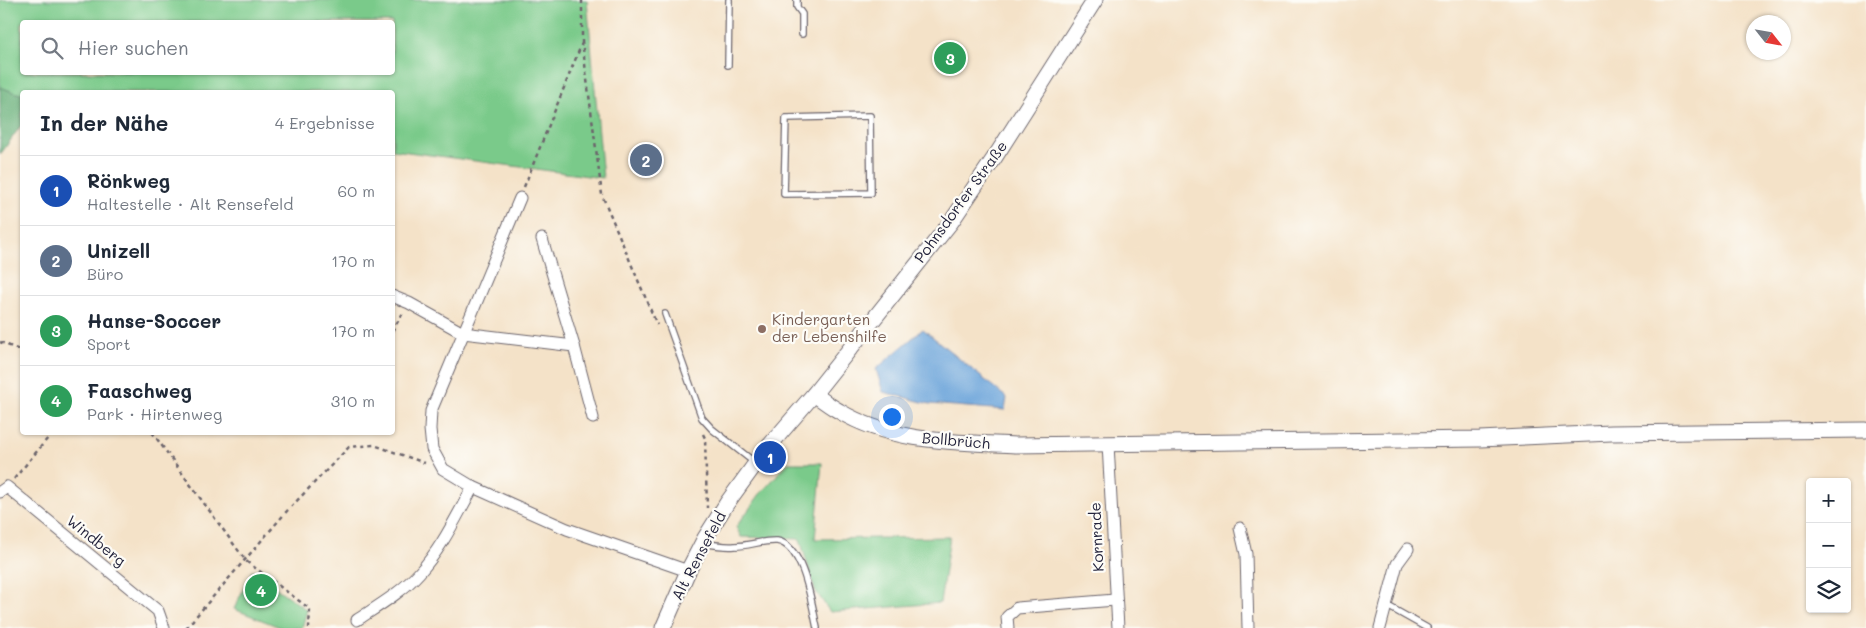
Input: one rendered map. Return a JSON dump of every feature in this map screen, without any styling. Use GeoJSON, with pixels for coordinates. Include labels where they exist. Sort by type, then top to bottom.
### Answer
{"type":"FeatureCollection","features":[{"type":"Feature","properties":{"kind":"street","name":"Pohnsdorfer Straße"},"geometry":{"type":"LineString","coordinates":[[814,394],[951,222],[1095,0]]}},
{"type":"Feature","properties":{"kind":"street"},"geometry":{"type":"LineString","coordinates":[[520,198],[431,411],[432,449],[443,470],[473,487],[567,529],[688,571]]}},
{"type":"Feature","properties":{"kind":"street"},"geometry":{"type":"LineString","coordinates":[[542,239],[574,346],[592,418]]}},
{"type":"Feature","properties":{"kind":"street"},"geometry":{"type":"LineString","coordinates":[[395,297],[463,333],[574,346]]}},
{"type":"Feature","properties":{"kind":"street","name":"Bollbrüch"},"geometry":{"type":"LineString","coordinates":[[814,394],[840,412],[889,432],[945,442],[1015,445],[1480,439],[1611,432],[1866,430]]}},
{"type":"Feature","properties":{"kind":"street","name":"Alt Rensefeld"},"geometry":{"type":"LineString","coordinates":[[663,628],[688,571],[727,503],[756,464],[814,394]]}},
{"type":"Feature","properties":{"kind":"street","name":"Kornrade"},"geometry":{"type":"LineString","coordinates":[[1108,444],[1118,628]]}},
{"type":"Feature","properties":{"kind":"street","name":"Windberg"},"geometry":{"type":"LineString","coordinates":[[2,486],[158,611],[164,628]]}},
{"type":"Feature","properties":{"kind":"street"},"geometry":{"type":"LineString","coordinates":[[357,620],[389,600],[418,574],[442,544],[473,487]]}},
{"type":"Feature","properties":{"kind":"street"},"geometry":{"type":"LineString","coordinates":[[1240,528],[1246,554],[1248,628]]}},
{"type":"Feature","properties":{"kind":"street"},"geometry":{"type":"LineString","coordinates":[[1380,628],[1397,564],[1408,549]]}},
{"type":"Feature","properties":{"kind":"street"},"geometry":{"type":"LineString","coordinates":[[1008,628],[1007,617],[1017,608],[1115,600]]}},
{"type":"Feature","properties":{"kind":"lane"},"geometry":{"type":"LineString","coordinates":[[728,64],[729,0]]}},
{"type":"Feature","properties":{"kind":"lane"},"geometry":{"type":"LineString","coordinates":[[797,0],[797,7],[802,14],[802,34]]}},
{"type":"Feature","properties":{"kind":"lane"},"geometry":{"type":"LineString","coordinates":[[870,116],[871,142],[871,193],[784,194],[786,118],[870,116]]}},
{"type":"Feature","properties":{"kind":"lane"},"geometry":{"type":"LineString","coordinates":[[665,314],[702,418],[712,429],[756,464]]}},
{"type":"Feature","properties":{"kind":"lane"},"geometry":{"type":"LineString","coordinates":[[705,539],[734,546],[778,541],[786,544],[794,553],[805,576],[817,628]]}},
{"type":"Feature","properties":{"kind":"lane"},"geometry":{"type":"LineString","coordinates":[[1386,605],[1427,628]]}},
{"type":"Feature","properties":{"kind":"path"},"geometry":{"type":"LineString","coordinates":[[582,0],[582,41],[602,195],[659,330]]}},
{"type":"Feature","properties":{"kind":"path"},"geometry":{"type":"LineString","coordinates":[[520,198],[582,41]]}},
{"type":"Feature","properties":{"kind":"path"},"geometry":{"type":"LineString","coordinates":[[395,326],[409,303]]}},
{"type":"Feature","properties":{"kind":"path"},"geometry":{"type":"LineString","coordinates":[[0,342],[20,350]]}},
{"type":"Feature","properties":{"kind":"path"},"geometry":{"type":"LineString","coordinates":[[701,429],[704,438],[705,539]]}},
{"type":"Feature","properties":{"kind":"path"},"geometry":{"type":"LineString","coordinates":[[2,486],[51,435]]}},
{"type":"Feature","properties":{"kind":"path"},"geometry":{"type":"LineString","coordinates":[[154,435],[246,561],[310,609],[309,628]]}},
{"type":"Feature","properties":{"kind":"path"},"geometry":{"type":"LineString","coordinates":[[186,628],[246,561],[287,511],[349,447],[374,445],[443,470]]}},
{"type":"Feature","properties":{"kind":"green space"},"geometry":{"type":"Polygon","coordinates":[[[0,0],[587,0],[603,178],[395,150],[395,90],[20,90],[20,94],[0,87],[0,0]]]}},
{"type":"Feature","properties":{"kind":"green space"},"geometry":{"type":"Polygon","coordinates":[[[0,87],[20,94],[20,127],[0,155],[0,87]]]}},
{"type":"Feature","properties":{"kind":"green space"},"geometry":{"type":"Polygon","coordinates":[[[788,463],[822,463],[815,539],[950,537],[940,603],[830,612],[815,590],[800,539],[741,537],[736,527],[760,494],[788,463]]]}},
{"type":"Feature","properties":{"kind":"green space"},"geometry":{"type":"Polygon","coordinates":[[[252,571],[307,610],[302,628],[282,628],[234,609],[252,571]]]}},
{"type":"Feature","properties":{"kind":"water"},"geometry":{"type":"Polygon","coordinates":[[[923,329],[1007,398],[1005,410],[930,404],[883,392],[876,369],[923,329]]]}},
{"type":"Feature","properties":{"kind":"place","name":"Hanse-Soccer"},"geometry":{"type":"Point","coordinates":[950,58]}},
{"type":"Feature","properties":{"kind":"place","name":"Unizell"},"geometry":{"type":"Point","coordinates":[646,160]}},
{"type":"Feature","properties":{"kind":"place","name":"Kindergarten der Lebenshilfe"},"geometry":{"type":"Point","coordinates":[762,329]}},
{"type":"Feature","properties":{"kind":"place","name":"Rönkweg"},"geometry":{"type":"Point","coordinates":[770,457]}},
{"type":"Feature","properties":{"kind":"place","name":"Faaschweg"},"geometry":{"type":"Point","coordinates":[261,590]}}]}
